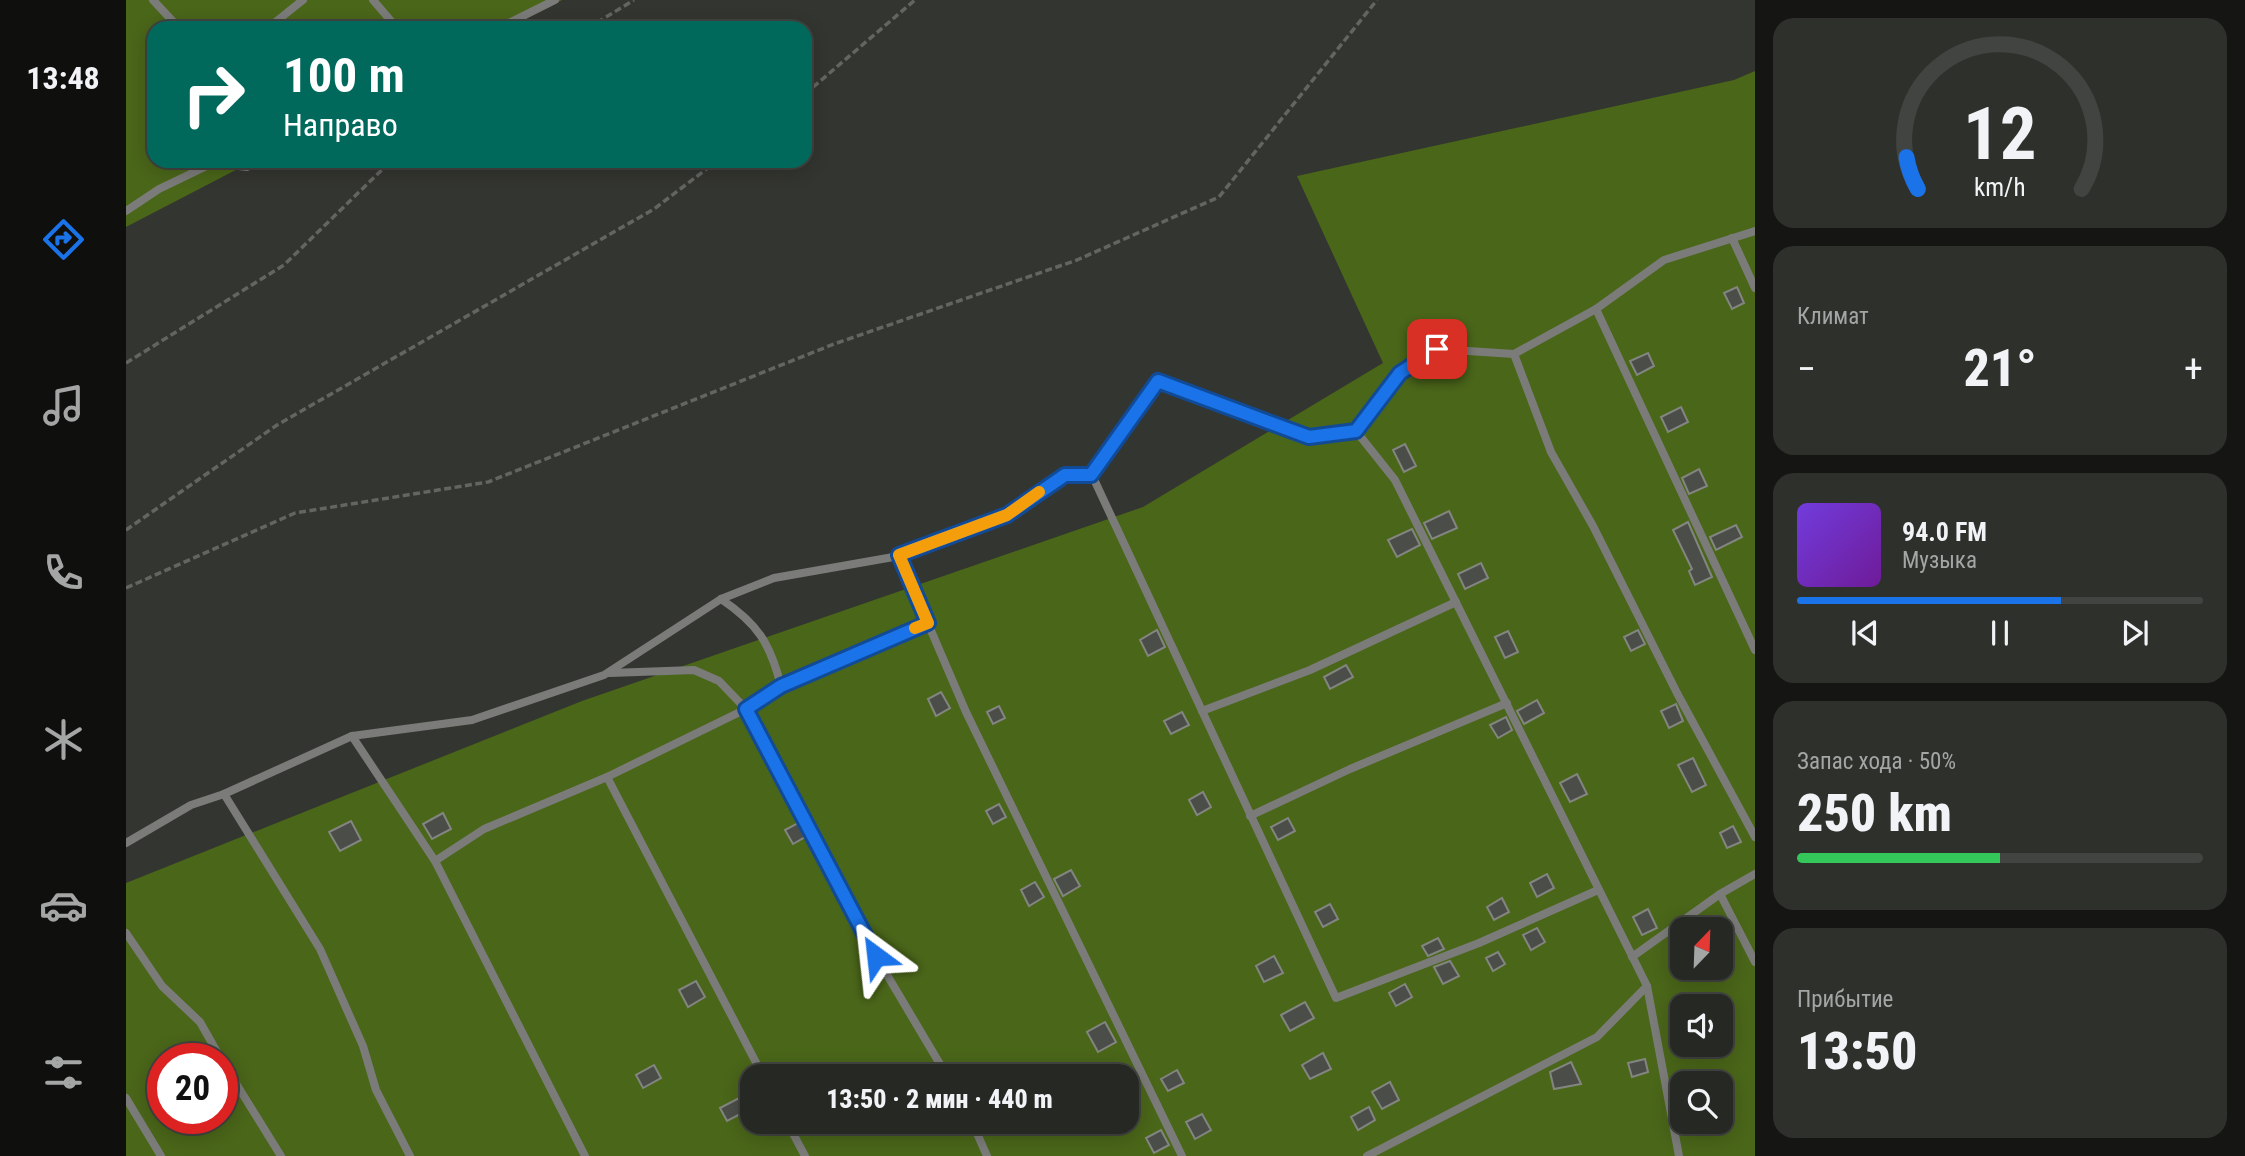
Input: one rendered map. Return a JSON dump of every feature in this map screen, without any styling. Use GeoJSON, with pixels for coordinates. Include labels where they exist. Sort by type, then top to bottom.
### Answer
{"type":"FeatureCollection","features":[{"type":"Feature","properties":{"kind":"lane"},"geometry":{"type":"LineString","coordinates":[[153,0],[172,21]]}},
{"type":"Feature","properties":{"kind":"lane"},"geometry":{"type":"LineString","coordinates":[[277,21],[303,0]]}},
{"type":"Feature","properties":{"kind":"lane"},"geometry":{"type":"LineString","coordinates":[[373,0],[391,21]]}},
{"type":"Feature","properties":{"kind":"lane"},"geometry":{"type":"LineString","coordinates":[[513,21],[555,0]]}},
{"type":"Feature","properties":{"kind":"lane"},"geometry":{"type":"LineString","coordinates":[[126,211],[159,189],[203,168]]}},
{"type":"Feature","properties":{"kind":"lane"},"geometry":{"type":"LineString","coordinates":[[1091,475],[1158,381],[1309,437],[1356,431],[1400,373],[1437,349],[1514,354],[1596,309],[1664,260],[1755,231]]}},
{"type":"Feature","properties":{"kind":"lane"},"geometry":{"type":"LineString","coordinates":[[1732,238],[1755,288]]}},
{"type":"Feature","properties":{"kind":"lane"},"geometry":{"type":"LineString","coordinates":[[1596,309],[1755,650]]}},
{"type":"Feature","properties":{"kind":"lane"},"geometry":{"type":"LineString","coordinates":[[1514,354],[1552,452],[1755,837]]}},
{"type":"Feature","properties":{"kind":"lane"},"geometry":{"type":"LineString","coordinates":[[1356,431],[1395,480],[1647,986],[1679,1156]]}},
{"type":"Feature","properties":{"kind":"lane"},"geometry":{"type":"LineString","coordinates":[[126,843],[191,805],[224,794],[352,736],[472,720],[607,673],[721,599],[774,578],[899,555],[1007,515],[1065,475],[1091,475]]}},
{"type":"Feature","properties":{"kind":"lane"},"geometry":{"type":"LineString","coordinates":[[1091,475],[1336,998],[1479,943],[1598,890]]}},
{"type":"Feature","properties":{"kind":"lane"},"geometry":{"type":"LineString","coordinates":[[899,555],[966,712],[1182,1156]]}},
{"type":"Feature","properties":{"kind":"lane"},"geometry":{"type":"LineString","coordinates":[[721,599],[749,617],[773,656],[781,686]]}},
{"type":"Feature","properties":{"kind":"lane"},"geometry":{"type":"LineString","coordinates":[[1202,711],[1310,670],[1456,602]]}},
{"type":"Feature","properties":{"kind":"lane"},"geometry":{"type":"LineString","coordinates":[[435,861],[484,829],[607,777],[746,709],[781,686],[928,623]]}},
{"type":"Feature","properties":{"kind":"lane"},"geometry":{"type":"LineString","coordinates":[[607,673],[694,670],[719,681],[746,709],[864,936],[940,1064]]}},
{"type":"Feature","properties":{"kind":"lane"},"geometry":{"type":"LineString","coordinates":[[1250,816],[1350,769],[1507,703]]}},
{"type":"Feature","properties":{"kind":"lane"},"geometry":{"type":"LineString","coordinates":[[352,736],[435,861],[585,1156]]}},
{"type":"Feature","properties":{"kind":"lane"},"geometry":{"type":"LineString","coordinates":[[607,777],[757,1064]]}},
{"type":"Feature","properties":{"kind":"lane"},"geometry":{"type":"LineString","coordinates":[[224,794],[320,949],[363,1046],[376,1090],[410,1156]]}},
{"type":"Feature","properties":{"kind":"lane"},"geometry":{"type":"LineString","coordinates":[[1632,957],[1720,894],[1755,874]]}},
{"type":"Feature","properties":{"kind":"lane"},"geometry":{"type":"LineString","coordinates":[[1720,894],[1755,962]]}},
{"type":"Feature","properties":{"kind":"lane"},"geometry":{"type":"LineString","coordinates":[[126,933],[162,986],[200,1023],[212,1043]]}},
{"type":"Feature","properties":{"kind":"lane"},"geometry":{"type":"LineString","coordinates":[[1367,1156],[1597,1037],[1647,986]]}},
{"type":"Feature","properties":{"kind":"lane"},"geometry":{"type":"LineString","coordinates":[[238,1086],[281,1156]]}},
{"type":"Feature","properties":{"kind":"lane"},"geometry":{"type":"LineString","coordinates":[[126,1098],[162,1156]]}},
{"type":"Feature","properties":{"kind":"lane"},"geometry":{"type":"LineString","coordinates":[[793,1134],[805,1156]]}},
{"type":"Feature","properties":{"kind":"lane"},"geometry":{"type":"LineString","coordinates":[[977,1134],[987,1156]]}},
{"type":"Feature","properties":{"kind":"path"},"geometry":{"type":"LineString","coordinates":[[600,21],[634,0]]}},
{"type":"Feature","properties":{"kind":"path"},"geometry":{"type":"LineString","coordinates":[[812,88],[915,0]]}},
{"type":"Feature","properties":{"kind":"path"},"geometry":{"type":"LineString","coordinates":[[126,588],[295,513],[488,482],[835,344],[1077,260],[1219,197],[1377,0]]}},
{"type":"Feature","properties":{"kind":"path"},"geometry":{"type":"LineString","coordinates":[[126,363],[284,265],[384,168]]}},
{"type":"Feature","properties":{"kind":"path"},"geometry":{"type":"LineString","coordinates":[[126,530],[277,425],[654,209],[708,168]]}},
{"type":"Feature","properties":{"kind":"green space"},"geometry":{"type":"Polygon","coordinates":[[[126,0],[562,0],[522,21],[147,21],[147,168],[240,168],[126,227],[126,0]]]}},
{"type":"Feature","properties":{"kind":"green space"},"geometry":{"type":"Polygon","coordinates":[[[1755,71],[1755,1156],[126,1156],[126,883],[582,701],[1143,507],[1383,363],[1297,176],[1734,80],[1755,71]]]}},
{"type":"Feature","properties":{"kind":"building"},"geometry":{"type":"Polygon","coordinates":[[[1737,287],[1744,303],[1732,309],[1724,293],[1737,287]]]}},
{"type":"Feature","properties":{"kind":"building"},"geometry":{"type":"Polygon","coordinates":[[[1648,353],[1654,366],[1637,375],[1630,361],[1648,353]]]}},
{"type":"Feature","properties":{"kind":"building"},"geometry":{"type":"Polygon","coordinates":[[[1681,407],[1688,422],[1668,432],[1661,417],[1681,407]]]}},
{"type":"Feature","properties":{"kind":"building"},"geometry":{"type":"Polygon","coordinates":[[[1405,444],[1416,466],[1404,472],[1393,450],[1405,444]]]}},
{"type":"Feature","properties":{"kind":"building"},"geometry":{"type":"Polygon","coordinates":[[[1699,469],[1707,486],[1689,494],[1682,478],[1699,469]]]}},
{"type":"Feature","properties":{"kind":"building"},"geometry":{"type":"Polygon","coordinates":[[[1449,511],[1457,528],[1432,539],[1424,523],[1449,511]]]}},
{"type":"Feature","properties":{"kind":"building"},"geometry":{"type":"Polygon","coordinates":[[[1688,522],[1712,577],[1695,585],[1689,571],[1692,569],[1673,530],[1688,522]]]}},
{"type":"Feature","properties":{"kind":"building"},"geometry":{"type":"Polygon","coordinates":[[[1736,525],[1742,537],[1716,550],[1710,537],[1736,525]]]}},
{"type":"Feature","properties":{"kind":"building"},"geometry":{"type":"Polygon","coordinates":[[[1412,529],[1420,545],[1397,557],[1388,540],[1412,529]]]}},
{"type":"Feature","properties":{"kind":"building"},"geometry":{"type":"Polygon","coordinates":[[[1481,563],[1488,578],[1465,589],[1458,574],[1481,563]]]}},
{"type":"Feature","properties":{"kind":"building"},"geometry":{"type":"Polygon","coordinates":[[[1157,630],[1165,647],[1148,656],[1140,640],[1157,630]]]}},
{"type":"Feature","properties":{"kind":"building"},"geometry":{"type":"Polygon","coordinates":[[[1638,630],[1645,644],[1631,651],[1624,637],[1638,630]]]}},
{"type":"Feature","properties":{"kind":"building"},"geometry":{"type":"Polygon","coordinates":[[[1508,631],[1518,652],[1505,658],[1495,637],[1508,631]]]}},
{"type":"Feature","properties":{"kind":"building"},"geometry":{"type":"Polygon","coordinates":[[[1346,665],[1353,677],[1330,689],[1324,677],[1346,665]]]}},
{"type":"Feature","properties":{"kind":"building"},"geometry":{"type":"Polygon","coordinates":[[[941,692],[950,708],[936,716],[928,699],[941,692]]]}},
{"type":"Feature","properties":{"kind":"building"},"geometry":{"type":"Polygon","coordinates":[[[1537,700],[1544,713],[1524,724],[1517,711],[1537,700]]]}},
{"type":"Feature","properties":{"kind":"building"},"geometry":{"type":"Polygon","coordinates":[[[1676,704],[1683,721],[1669,728],[1661,711],[1676,704]]]}},
{"type":"Feature","properties":{"kind":"building"},"geometry":{"type":"Polygon","coordinates":[[[999,706],[1005,718],[993,724],[987,712],[999,706]]]}},
{"type":"Feature","properties":{"kind":"building"},"geometry":{"type":"Polygon","coordinates":[[[1182,712],[1189,725],[1171,734],[1164,721],[1182,712]]]}},
{"type":"Feature","properties":{"kind":"building"},"geometry":{"type":"Polygon","coordinates":[[[1506,717],[1512,730],[1498,738],[1490,725],[1506,717]]]}},
{"type":"Feature","properties":{"kind":"building"},"geometry":{"type":"Polygon","coordinates":[[[1693,758],[1706,785],[1692,792],[1678,765],[1693,758]]]}},
{"type":"Feature","properties":{"kind":"building"},"geometry":{"type":"Polygon","coordinates":[[[1577,774],[1587,794],[1570,802],[1560,783],[1577,774]]]}},
{"type":"Feature","properties":{"kind":"building"},"geometry":{"type":"Polygon","coordinates":[[[1203,792],[1211,807],[1197,815],[1189,800],[1203,792]]]}},
{"type":"Feature","properties":{"kind":"building"},"geometry":{"type":"Polygon","coordinates":[[[999,804],[1006,817],[993,824],[986,811],[999,804]]]}},
{"type":"Feature","properties":{"kind":"building"},"geometry":{"type":"Polygon","coordinates":[[[443,813],[451,829],[432,839],[423,824],[443,813]]]}},
{"type":"Feature","properties":{"kind":"building"},"geometry":{"type":"Polygon","coordinates":[[[1288,818],[1295,831],[1278,840],[1271,827],[1288,818]]]}},
{"type":"Feature","properties":{"kind":"building"},"geometry":{"type":"Polygon","coordinates":[[[351,821],[361,840],[340,851],[329,832],[351,821]]]}},
{"type":"Feature","properties":{"kind":"building"},"geometry":{"type":"Polygon","coordinates":[[[798,823],[805,837],[793,844],[785,830],[798,823]]]}},
{"type":"Feature","properties":{"kind":"building"},"geometry":{"type":"Polygon","coordinates":[[[1733,826],[1741,842],[1727,848],[1720,833],[1733,826]]]}},
{"type":"Feature","properties":{"kind":"building"},"geometry":{"type":"Polygon","coordinates":[[[1071,870],[1080,886],[1063,896],[1054,879],[1071,870]]]}},
{"type":"Feature","properties":{"kind":"building"},"geometry":{"type":"Polygon","coordinates":[[[1547,874],[1554,888],[1537,897],[1530,883],[1547,874]]]}},
{"type":"Feature","properties":{"kind":"building"},"geometry":{"type":"Polygon","coordinates":[[[1035,882],[1044,897],[1029,906],[1021,890],[1035,882]]]}},
{"type":"Feature","properties":{"kind":"building"},"geometry":{"type":"Polygon","coordinates":[[[1502,898],[1509,912],[1494,920],[1487,907],[1502,898]]]}},
{"type":"Feature","properties":{"kind":"building"},"geometry":{"type":"Polygon","coordinates":[[[1330,904],[1338,919],[1323,927],[1315,912],[1330,904]]]}},
{"type":"Feature","properties":{"kind":"building"},"geometry":{"type":"Polygon","coordinates":[[[1648,909],[1657,928],[1642,935],[1633,917],[1648,909]]]}},
{"type":"Feature","properties":{"kind":"building"},"geometry":{"type":"Polygon","coordinates":[[[1537,928],[1545,942],[1531,950],[1523,935],[1537,928]]]}},
{"type":"Feature","properties":{"kind":"building"},"geometry":{"type":"Polygon","coordinates":[[[1438,938],[1444,949],[1428,956],[1422,946],[1438,938]]]}},
{"type":"Feature","properties":{"kind":"building"},"geometry":{"type":"Polygon","coordinates":[[[1498,952],[1505,964],[1493,971],[1486,958],[1498,952]]]}},
{"type":"Feature","properties":{"kind":"building"},"geometry":{"type":"Polygon","coordinates":[[[1274,956],[1283,973],[1264,982],[1256,966],[1274,956]]]}},
{"type":"Feature","properties":{"kind":"building"},"geometry":{"type":"Polygon","coordinates":[[[1450,961],[1459,976],[1443,984],[1434,967],[1450,961]]]}},
{"type":"Feature","properties":{"kind":"building"},"geometry":{"type":"Polygon","coordinates":[[[696,981],[705,997],[688,1007],[679,990],[696,981]]]}},
{"type":"Feature","properties":{"kind":"building"},"geometry":{"type":"Polygon","coordinates":[[[1405,984],[1412,997],[1396,1006],[1389,993],[1405,984]]]}},
{"type":"Feature","properties":{"kind":"building"},"geometry":{"type":"Polygon","coordinates":[[[1305,1002],[1314,1018],[1290,1031],[1281,1015],[1305,1002]]]}},
{"type":"Feature","properties":{"kind":"building"},"geometry":{"type":"Polygon","coordinates":[[[1105,1022],[1116,1042],[1098,1052],[1087,1032],[1105,1022]]]}},
{"type":"Feature","properties":{"kind":"building"},"geometry":{"type":"Polygon","coordinates":[[[1323,1053],[1331,1069],[1310,1079],[1302,1065],[1323,1053]]]}},
{"type":"Feature","properties":{"kind":"building"},"geometry":{"type":"Polygon","coordinates":[[[1645,1059],[1648,1072],[1632,1077],[1628,1063],[1645,1059]]]}},
{"type":"Feature","properties":{"kind":"building"},"geometry":{"type":"Polygon","coordinates":[[[1571,1062],[1581,1084],[1554,1089],[1550,1072],[1571,1062]]]}},
{"type":"Feature","properties":{"kind":"building"},"geometry":{"type":"Polygon","coordinates":[[[654,1065],[661,1078],[643,1088],[636,1075],[654,1065]]]}},
{"type":"Feature","properties":{"kind":"building"},"geometry":{"type":"Polygon","coordinates":[[[1177,1070],[1184,1083],[1168,1091],[1161,1079],[1177,1070]]]}},
{"type":"Feature","properties":{"kind":"building"},"geometry":{"type":"Polygon","coordinates":[[[1390,1082],[1399,1100],[1382,1109],[1372,1092],[1390,1082]]]}},
{"type":"Feature","properties":{"kind":"building"},"geometry":{"type":"Polygon","coordinates":[[[740,1098],[740,1114],[727,1121],[720,1108],[740,1098]]]}},
{"type":"Feature","properties":{"kind":"building"},"geometry":{"type":"Polygon","coordinates":[[[1369,1107],[1375,1120],[1358,1130],[1351,1117],[1369,1107]]]}},
{"type":"Feature","properties":{"kind":"building"},"geometry":{"type":"Polygon","coordinates":[[[1202,1114],[1211,1130],[1195,1139],[1186,1122],[1202,1114]]]}},
{"type":"Feature","properties":{"kind":"building"},"geometry":{"type":"Polygon","coordinates":[[[1161,1130],[1169,1145],[1154,1153],[1146,1138],[1161,1130]]]}},
{"type":"Feature","properties":{"kind":"slow traffic"},"geometry":{"type":"LineString","coordinates":[[915,628],[928,623],[899,555],[1007,515],[1039,492]]}},
{"type":"Feature","properties":{"kind":"route"},"geometry":{"type":"LineString","coordinates":[[876,956],[746,709],[781,686],[928,623],[899,555],[1007,515],[1065,475],[1091,475],[1158,381],[1309,437],[1356,431],[1400,373],[1437,349]]}}]}
